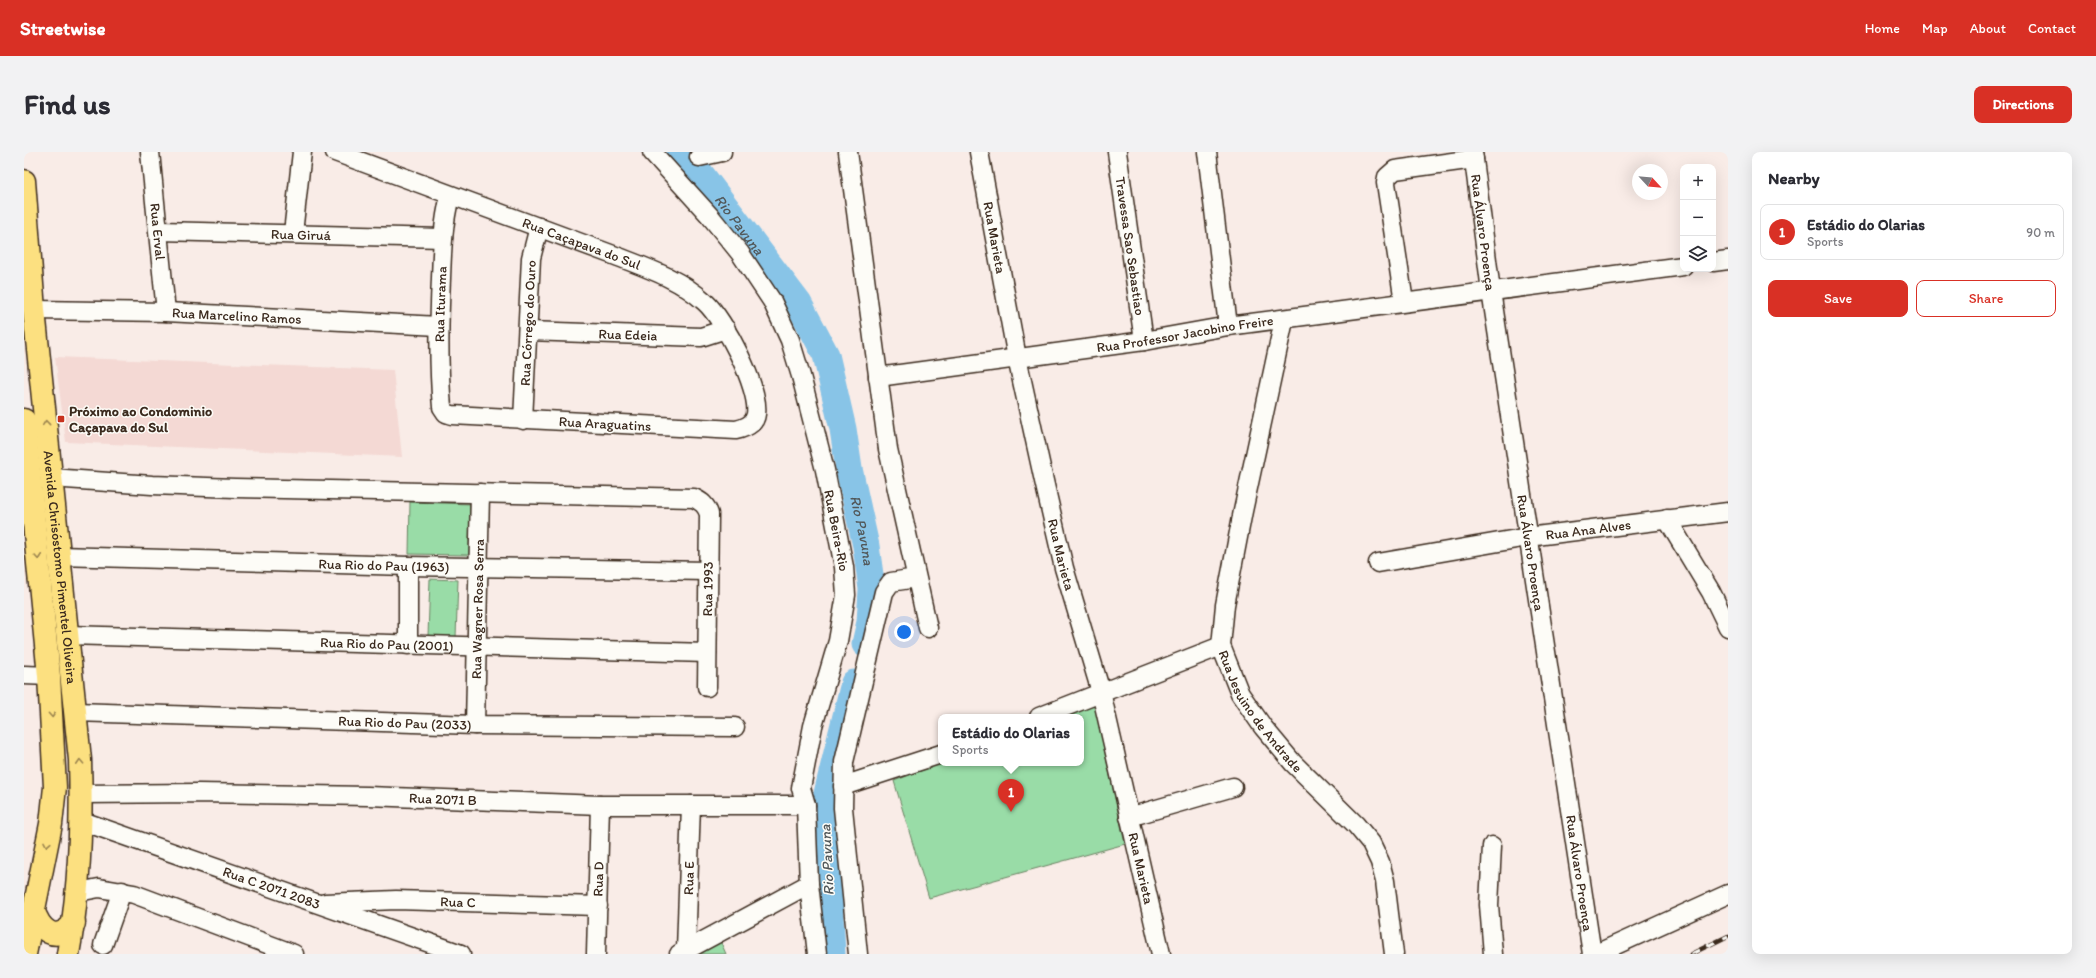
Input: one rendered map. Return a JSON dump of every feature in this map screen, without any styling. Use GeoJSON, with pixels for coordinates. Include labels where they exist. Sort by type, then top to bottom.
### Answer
{"type":"FeatureCollection","features":[{"type":"Feature","properties":{"kind":"main road","name":"Avenida Chrisóstomo Pimentel Oliveira"},"geometry":{"type":"LineString","coordinates":[[24,181],[34,310],[74,705],[81,794],[82,821],[78,892],[68,954]]}},
{"type":"Feature","properties":{"kind":"main road","name":"Avenida Chrisóstomo Pimentel Oliveira"},"geometry":{"type":"LineString","coordinates":[[24,420],[49,676],[55,788],[51,824],[25,954]]}},
{"type":"Feature","properties":{"kind":"main road"},"geometry":{"type":"LineString","coordinates":[[49,676],[65,688],[74,705]]}},
{"type":"Feature","properties":{"kind":"main road"},"geometry":{"type":"LineString","coordinates":[[33,909],[38,924],[44,930],[52,934],[60,934],[68,930],[74,923]]}},
{"type":"Feature","properties":{"kind":"street","name":"Rua Erval"},"geometry":{"type":"LineString","coordinates":[[150,152],[166,312]]}},
{"type":"Feature","properties":{"kind":"street"},"geometry":{"type":"LineString","coordinates":[[293,233],[302,152]]}},
{"type":"Feature","properties":{"kind":"street","name":"Rua Caçapava do Sul"},"geometry":{"type":"LineString","coordinates":[[335,152],[450,196],[539,227],[646,268],[673,280],[706,302],[726,328],[748,375],[756,414]]}},
{"type":"Feature","properties":{"kind":"street","name":"Rua Beira-Rio"},"geometry":{"type":"LineString","coordinates":[[652,152],[710,216],[740,253],[772,301],[790,340],[801,376],[825,470],[844,567],[846,595],[838,642],[813,726],[801,788],[806,805],[809,884],[817,954]]}},
{"type":"Feature","properties":{"kind":"street"},"geometry":{"type":"LineString","coordinates":[[699,157],[722,152]]}},
{"type":"Feature","properties":{"kind":"street"},"geometry":{"type":"LineString","coordinates":[[848,152],[888,449],[928,628]]}},
{"type":"Feature","properties":{"kind":"street","name":"Rua Marieta"},"geometry":{"type":"LineString","coordinates":[[979,152],[1017,358],[1064,568],[1101,692],[1161,954]]}},
{"type":"Feature","properties":{"kind":"street","name":"Travessa Sao Sebastiao"},"geometry":{"type":"LineString","coordinates":[[1117,152],[1144,341]]}},
{"type":"Feature","properties":{"kind":"street"},"geometry":{"type":"LineString","coordinates":[[1208,152],[1228,326]]}},
{"type":"Feature","properties":{"kind":"street"},"geometry":{"type":"LineString","coordinates":[[1404,302],[1386,183],[1387,177],[1395,170],[1473,156]]}},
{"type":"Feature","properties":{"kind":"street","name":"Rua Álvaro Proença"},"geometry":{"type":"LineString","coordinates":[[1473,156],[1491,290],[1592,954]]}},
{"type":"Feature","properties":{"kind":"street","name":"Rua Iturama"},"geometry":{"type":"LineString","coordinates":[[446,413],[442,407],[441,400],[439,326],[445,214],[450,196]]}},
{"type":"Feature","properties":{"kind":"street","name":"Rua Córrego do Ouro"},"geometry":{"type":"LineString","coordinates":[[523,420],[530,258],[539,227]]}},
{"type":"Feature","properties":{"kind":"street","name":"Rua Giruá"},"geometry":{"type":"LineString","coordinates":[[159,230],[443,238]]}},
{"type":"Feature","properties":{"kind":"street"},"geometry":{"type":"LineString","coordinates":[[1716,262],[1728,260]]}},
{"type":"Feature","properties":{"kind":"street","name":"Rua Professor Jacobino Freire"},"geometry":{"type":"LineString","coordinates":[[878,377],[1144,341],[1228,326],[1284,320],[1491,290],[1680,266]]}},
{"type":"Feature","properties":{"kind":"street","name":"Rua Marcelino Ramos"},"geometry":{"type":"LineString","coordinates":[[34,310],[166,312],[439,326]]}},
{"type":"Feature","properties":{"kind":"street","name":"Rua Jesuino de Andrade"},"geometry":{"type":"LineString","coordinates":[[1284,320],[1243,511],[1225,605],[1221,646],[1240,694],[1262,727],[1294,763],[1371,843],[1380,862],[1385,881],[1394,954]]}},
{"type":"Feature","properties":{"kind":"street","name":"Rua Edeia"},"geometry":{"type":"LineString","coordinates":[[528,330],[695,337],[712,334],[726,328]]}},
{"type":"Feature","properties":{"kind":"street","name":"Rua Araguatins"},"geometry":{"type":"LineString","coordinates":[[446,413],[452,415],[523,420],[736,430],[748,426],[754,421],[756,414]]}},
{"type":"Feature","properties":{"kind":"street"},"geometry":{"type":"LineString","coordinates":[[51,478],[152,485],[235,488],[480,493]]}},
{"type":"Feature","properties":{"kind":"street","name":"Rua 1993"},"geometry":{"type":"LineString","coordinates":[[480,493],[694,498],[702,501],[709,514],[707,687]]}},
{"type":"Feature","properties":{"kind":"street","name":"Rua Wagner Rosa Serra"},"geometry":{"type":"LineString","coordinates":[[475,725],[480,493]]}},
{"type":"Feature","properties":{"kind":"street","name":"Rua Ana Alves"},"geometry":{"type":"LineString","coordinates":[[1378,563],[1528,537],[1728,512]]}},
{"type":"Feature","properties":{"kind":"street"},"geometry":{"type":"LineString","coordinates":[[1667,519],[1719,592],[1728,627]]}},
{"type":"Feature","properties":{"kind":"street","name":"Rua Rio do Pau (1963)"},"geometry":{"type":"LineString","coordinates":[[59,556],[408,566],[708,571]]}},
{"type":"Feature","properties":{"kind":"street"},"geometry":{"type":"LineString","coordinates":[[408,566],[408,645]]}},
{"type":"Feature","properties":{"kind":"street"},"geometry":{"type":"LineString","coordinates":[[858,954],[843,808],[842,786],[844,762],[884,592],[891,582],[916,578]]}},
{"type":"Feature","properties":{"kind":"street","name":"Rua Rio do Pau (2001)"},"geometry":{"type":"LineString","coordinates":[[67,635],[707,653]]}},
{"type":"Feature","properties":{"kind":"street"},"geometry":{"type":"LineString","coordinates":[[1046,714],[1221,646]]}},
{"type":"Feature","properties":{"kind":"street"},"geometry":{"type":"LineString","coordinates":[[24,675],[49,676]]}},
{"type":"Feature","properties":{"kind":"street","name":"Rua Rio do Pau (2033)"},"geometry":{"type":"LineString","coordinates":[[74,705],[475,725],[735,727]]}},
{"type":"Feature","properties":{"kind":"street"},"geometry":{"type":"LineString","coordinates":[[842,786],[938,755]]}},
{"type":"Feature","properties":{"kind":"street"},"geometry":{"type":"LineString","coordinates":[[1129,817],[1234,787]]}},
{"type":"Feature","properties":{"kind":"street","name":"Rua 2071 B"},"geometry":{"type":"LineString","coordinates":[[81,794],[200,793],[360,796],[600,805],[806,805]]}},
{"type":"Feature","properties":{"kind":"street","name":"Rua D"},"geometry":{"type":"LineString","coordinates":[[596,954],[600,805]]}},
{"type":"Feature","properties":{"kind":"street","name":"Rua E"},"geometry":{"type":"LineString","coordinates":[[682,952],[691,805]]}},
{"type":"Feature","properties":{"kind":"street","name":"Rua C 2071 2083"},"geometry":{"type":"LineString","coordinates":[[82,821],[461,954]]}},
{"type":"Feature","properties":{"kind":"street"},"geometry":{"type":"LineString","coordinates":[[1492,846],[1489,905],[1493,954]]}},
{"type":"Feature","properties":{"kind":"street"},"geometry":{"type":"LineString","coordinates":[[682,952],[809,884]]}},
{"type":"Feature","properties":{"kind":"street"},"geometry":{"type":"LineString","coordinates":[[78,892],[99,888],[122,891],[294,954]]}},
{"type":"Feature","properties":{"kind":"street"},"geometry":{"type":"LineString","coordinates":[[103,945],[122,891]]}},
{"type":"Feature","properties":{"kind":"street"},"geometry":{"type":"LineString","coordinates":[[1596,954],[1728,894]]}},
{"type":"Feature","properties":{"kind":"street","name":"Rua C"},"geometry":{"type":"LineString","coordinates":[[318,903],[396,900],[598,906]]}},
{"type":"Feature","properties":{"kind":"shaded area"},"geometry":{"type":"Polygon","coordinates":[[[55,357],[393,370],[402,457],[66,442],[55,357]]]}},
{"type":"Feature","properties":{"kind":"green space"},"geometry":{"type":"Polygon","coordinates":[[[410,502],[470,504],[469,555],[409,554],[410,502]]]}},
{"type":"Feature","properties":{"kind":"green space"},"geometry":{"type":"Polygon","coordinates":[[[430,579],[458,580],[456,637],[428,636],[430,579]]]}},
{"type":"Feature","properties":{"kind":"green space"},"geometry":{"type":"Polygon","coordinates":[[[1094,702],[1125,844],[929,898],[894,781],[938,764],[938,766],[1084,766],[1084,714],[1063,714],[1094,702]]]}},
{"type":"Feature","properties":{"kind":"green space"},"geometry":{"type":"Polygon","coordinates":[[[719,938],[726,954],[690,954],[719,938]]]}},
{"type":"Feature","properties":{"kind":"waterway","name":"Rio Pavuna"},"geometry":{"type":"LineString","coordinates":[[680,152],[700,173],[799,304],[826,355],[843,429],[849,469],[866,546],[872,589],[870,622],[865,644]]}},
{"type":"Feature","properties":{"kind":"waterway","name":"Rio Pavuna"},"geometry":{"type":"LineString","coordinates":[[832,954],[824,806],[854,683]]}},
{"type":"Feature","properties":{"kind":"railway"},"geometry":{"type":"LineString","coordinates":[[1691,954],[1728,936]]}},
{"type":"Feature","properties":{"kind":"place","name":"Próximo ao Condominio Caçapava do Sul"},"geometry":{"type":"Point","coordinates":[61,419]}},
{"type":"Feature","properties":{"kind":"place","name":"Estádio do Olarias"},"geometry":{"type":"Point","coordinates":[1011,812]}}]}
